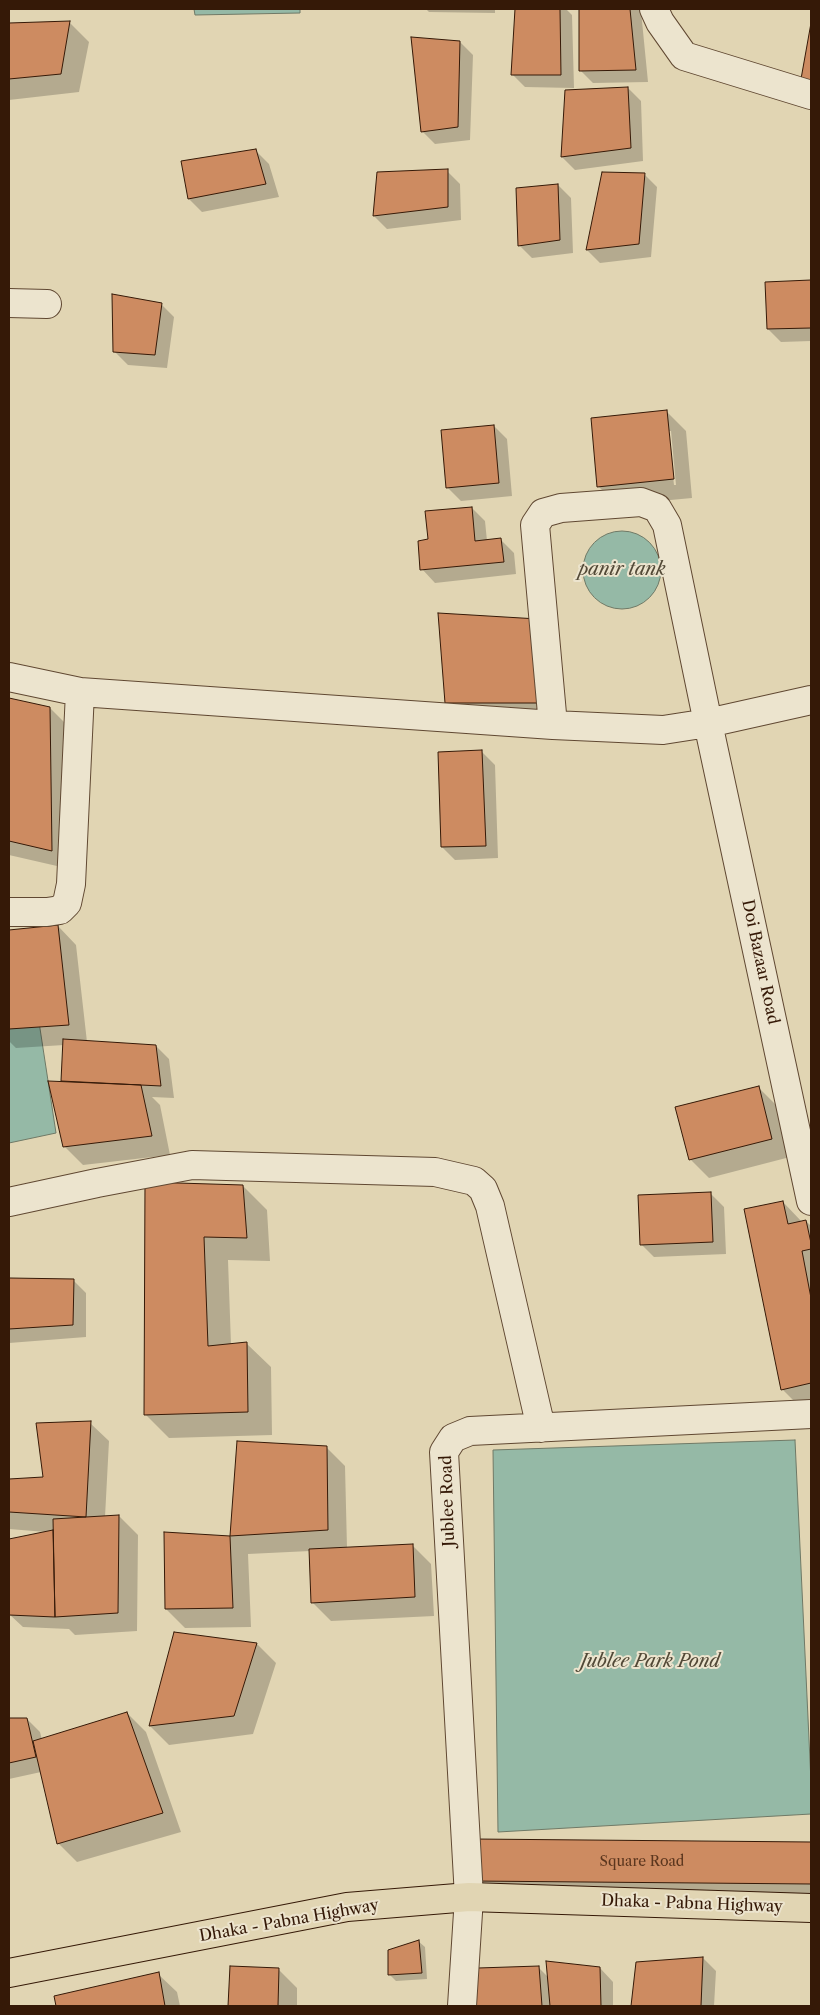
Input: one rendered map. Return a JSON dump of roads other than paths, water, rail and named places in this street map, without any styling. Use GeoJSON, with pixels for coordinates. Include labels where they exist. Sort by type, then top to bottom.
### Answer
{"type":"FeatureCollection","features":[{"type":"Feature","properties":{"kind":"main road","name":"Dhaka - Pabna Highway"},"geometry":{"type":"LineString","coordinates":[[9,1972],[347,1907],[469,1897],[811,1908]]}},
{"type":"Feature","properties":{"kind":"street"},"geometry":{"type":"LineString","coordinates":[[654,9],[660,22],[684,56],[811,95]]}},
{"type":"Feature","properties":{"kind":"street"},"geometry":{"type":"LineString","coordinates":[[9,303],[48,304]]}},
{"type":"Feature","properties":{"kind":"street","name":"Doi Bazaar Road"},"geometry":{"type":"LineString","coordinates":[[553,725],[535,525],[543,513],[561,508],[641,502],[657,508],[668,524],[708,723],[811,1201]]}},
{"type":"Feature","properties":{"kind":"street"},"geometry":{"type":"LineString","coordinates":[[9,677],[80,692],[553,725],[664,730],[708,723],[811,700]]}},
{"type":"Feature","properties":{"kind":"street"},"geometry":{"type":"LineString","coordinates":[[9,912],[60,910],[67,903],[71,884],[80,692]]}},
{"type":"Feature","properties":{"kind":"street"},"geometry":{"type":"LineString","coordinates":[[9,1202],[192,1165],[435,1172],[474,1181],[483,1189],[490,1206],[541,1428]]}},
{"type":"Feature","properties":{"kind":"street","name":"Jublee Road"},"geometry":{"type":"LineString","coordinates":[[462,2006],[469,1897],[444,1452],[453,1438],[470,1431],[811,1414]]}},
{"type":"Feature","properties":{"kind":"water"},"geometry":{"type":"Polygon","coordinates":[[[194,9],[300,9],[300,13],[195,15],[194,9]]]}},
{"type":"Feature","properties":{"kind":"water","name":"panir tank"},"geometry":{"type":"Polygon","coordinates":[[[622,531],[637,534],[650,542],[658,555],[661,570],[658,585],[650,598],[637,606],[622,609],[607,606],[594,598],[586,585],[583,570],[586,555],[594,542],[607,534],[622,531]]]}},
{"type":"Feature","properties":{"kind":"water"},"geometry":{"type":"Polygon","coordinates":[[[39,1022],[56,1133],[9,1143],[9,1027],[39,1022]]]}},
{"type":"Feature","properties":{"kind":"water","name":"Jublee Park Pond"},"geometry":{"type":"Polygon","coordinates":[[[795,1440],[811,1814],[498,1832],[493,1450],[795,1440]]]}}]}
